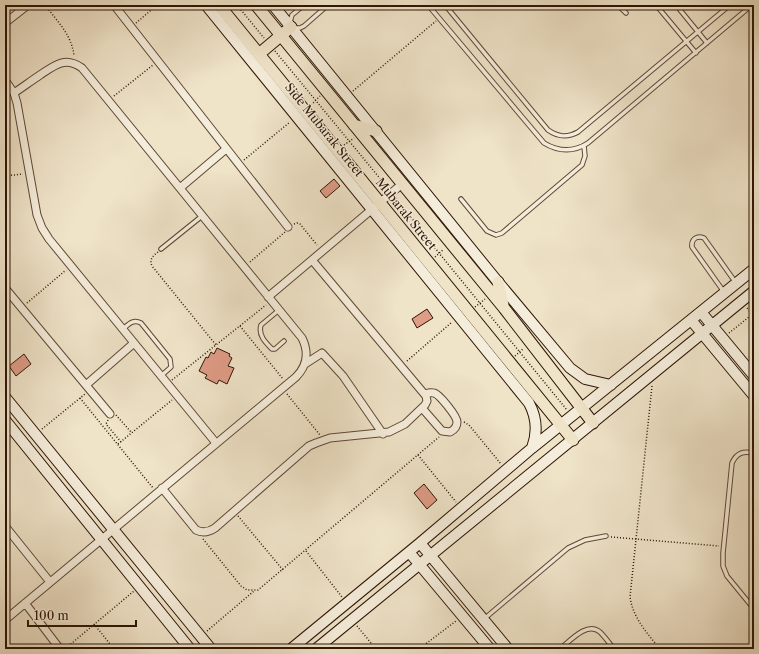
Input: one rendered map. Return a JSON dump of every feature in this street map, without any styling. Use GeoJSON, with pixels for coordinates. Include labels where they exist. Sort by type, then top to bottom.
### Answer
{"type":"FeatureCollection","features":[{"type":"Feature","properties":{"kind":"main road","name":"Side Mubarak Street"},"geometry":{"type":"LineString","coordinates":[[206,5],[301,113],[372,210],[528,403],[535,417],[536,425],[536,433],[532,448]]}},
{"type":"Feature","properties":{"kind":"main road","name":"Mubarak Street"},"geometry":{"type":"LineString","coordinates":[[219,5],[259,54],[301,113],[338,150],[573,440]]}},
{"type":"Feature","properties":{"kind":"main road","name":"Mubarak Street"},"geometry":{"type":"LineString","coordinates":[[256,5],[492,293],[593,423]]}},
{"type":"Feature","properties":{"kind":"main road"},"geometry":{"type":"LineString","coordinates":[[273,5],[498,282],[570,368],[585,379],[611,384]]}},
{"type":"Feature","properties":{"kind":"main road"},"geometry":{"type":"LineString","coordinates":[[259,54],[291,27]]}},
{"type":"Feature","properties":{"kind":"main road"},"geometry":{"type":"LineString","coordinates":[[357,129],[376,131]]}},
{"type":"Feature","properties":{"kind":"main road"},"geometry":{"type":"LineString","coordinates":[[291,649],[420,543],[532,448],[754,269]]}},
{"type":"Feature","properties":{"kind":"main road"},"geometry":{"type":"LineString","coordinates":[[498,282],[504,308]]}},
{"type":"Feature","properties":{"kind":"main road"},"geometry":{"type":"LineString","coordinates":[[316,649],[754,291]]}},
{"type":"Feature","properties":{"kind":"main road"},"geometry":{"type":"LineString","coordinates":[[701,312],[754,376]]}},
{"type":"Feature","properties":{"kind":"main road"},"geometry":{"type":"LineString","coordinates":[[691,320],[754,396]]}},
{"type":"Feature","properties":{"kind":"main road"},"geometry":{"type":"LineString","coordinates":[[5,397],[211,649]]}},
{"type":"Feature","properties":{"kind":"main road"},"geometry":{"type":"LineString","coordinates":[[5,420],[190,649]]}},
{"type":"Feature","properties":{"kind":"main road"},"geometry":{"type":"LineString","coordinates":[[420,543],[508,649]]}},
{"type":"Feature","properties":{"kind":"main road"},"geometry":{"type":"LineString","coordinates":[[409,552],[490,649]]}},
{"type":"Feature","properties":{"kind":"street"},"geometry":{"type":"LineString","coordinates":[[5,23],[28,5]]}},
{"type":"Feature","properties":{"kind":"street"},"geometry":{"type":"LineString","coordinates":[[114,5],[226,149],[290,227]]}},
{"type":"Feature","properties":{"kind":"street"},"geometry":{"type":"LineString","coordinates":[[5,620],[300,373],[305,364],[307,354],[304,343],[279,310],[82,68],[74,63],[64,62],[54,65],[14,93]]}},
{"type":"Feature","properties":{"kind":"street"},"geometry":{"type":"LineString","coordinates":[[5,80],[14,93],[17,103],[37,215],[42,228],[71,266],[216,443]]}},
{"type":"Feature","properties":{"kind":"street"},"geometry":{"type":"LineString","coordinates":[[180,188],[226,149]]}},
{"type":"Feature","properties":{"kind":"street"},"geometry":{"type":"LineString","coordinates":[[270,299],[322,251],[402,184]]}},
{"type":"Feature","properties":{"kind":"street"},"geometry":{"type":"LineString","coordinates":[[159,490],[196,530],[202,532],[212,530],[309,446],[323,440],[383,434],[400,427],[425,405],[427,401],[424,394],[312,260]]}},
{"type":"Feature","properties":{"kind":"street"},"geometry":{"type":"LineString","coordinates":[[5,288],[111,417]]}},
{"type":"Feature","properties":{"kind":"street"},"geometry":{"type":"LineString","coordinates":[[88,388],[134,343]]}},
{"type":"Feature","properties":{"kind":"street"},"geometry":{"type":"LineString","coordinates":[[305,364],[322,353],[343,376],[383,434]]}},
{"type":"Feature","properties":{"kind":"street"},"geometry":{"type":"LineString","coordinates":[[422,408],[442,431],[445,432],[453,430],[457,422],[455,416],[438,395],[433,392],[424,394]]}},
{"type":"Feature","properties":{"kind":"street"},"geometry":{"type":"LineString","coordinates":[[6,530],[50,582]]}},
{"type":"Feature","properties":{"kind":"street"},"geometry":{"type":"LineString","coordinates":[[25,603],[60,649]]}},
{"type":"Feature","properties":{"kind":"lane"},"geometry":{"type":"LineString","coordinates":[[304,5],[290,18],[291,27],[297,29],[302,27],[328,5]]}},
{"type":"Feature","properties":{"kind":"lane"},"geometry":{"type":"LineString","coordinates":[[428,5],[544,143],[561,150],[584,146],[752,5]]}},
{"type":"Feature","properties":{"kind":"lane"},"geometry":{"type":"LineString","coordinates":[[445,5],[548,130],[561,136],[578,132],[730,5]]}},
{"type":"Feature","properties":{"kind":"lane"},"geometry":{"type":"LineString","coordinates":[[618,5],[626,13]]}},
{"type":"Feature","properties":{"kind":"lane"},"geometry":{"type":"LineString","coordinates":[[656,5],[696,53]]}},
{"type":"Feature","properties":{"kind":"lane"},"geometry":{"type":"LineString","coordinates":[[676,5],[707,43]]}},
{"type":"Feature","properties":{"kind":"lane"},"geometry":{"type":"LineString","coordinates":[[461,199],[487,231],[496,235],[502,233],[582,165],[586,156],[584,146]]}},
{"type":"Feature","properties":{"kind":"lane"},"geometry":{"type":"LineString","coordinates":[[161,249],[202,216]]}},
{"type":"Feature","properties":{"kind":"lane"},"geometry":{"type":"LineString","coordinates":[[724,293],[692,247],[694,238],[704,238],[736,284]]}},
{"type":"Feature","properties":{"kind":"lane"},"geometry":{"type":"LineString","coordinates":[[279,310],[261,325],[260,332],[262,338],[272,349],[275,349],[284,341]]}},
{"type":"Feature","properties":{"kind":"lane"},"geometry":{"type":"LineString","coordinates":[[123,329],[132,322],[141,323],[170,359],[171,367],[161,376]]}},
{"type":"Feature","properties":{"kind":"lane"},"geometry":{"type":"LineString","coordinates":[[754,452],[742,452],[736,456],[732,463],[723,559],[727,576],[754,609]]}},
{"type":"Feature","properties":{"kind":"lane"},"geometry":{"type":"LineString","coordinates":[[483,619],[568,548],[585,540],[606,536]]}},
{"type":"Feature","properties":{"kind":"lane"},"geometry":{"type":"LineString","coordinates":[[560,649],[580,632],[589,629],[599,632],[614,649]]}},
{"type":"Feature","properties":{"kind":"path"},"geometry":{"type":"LineString","coordinates":[[45,5],[68,35],[73,48],[74,63]]}},
{"type":"Feature","properties":{"kind":"path"},"geometry":{"type":"LineString","coordinates":[[131,27],[157,5]]}},
{"type":"Feature","properties":{"kind":"path"},"geometry":{"type":"LineString","coordinates":[[237,5],[392,193],[572,416]]}},
{"type":"Feature","properties":{"kind":"path"},"geometry":{"type":"LineString","coordinates":[[347,96],[439,18]]}},
{"type":"Feature","properties":{"kind":"path"},"geometry":{"type":"LineString","coordinates":[[108,100],[158,61]]}},
{"type":"Feature","properties":{"kind":"path"},"geometry":{"type":"LineString","coordinates":[[238,164],[326,91]]}},
{"type":"Feature","properties":{"kind":"path"},"geometry":{"type":"LineString","coordinates":[[338,150],[349,142],[357,129]]}},
{"type":"Feature","properties":{"kind":"path"},"geometry":{"type":"LineString","coordinates":[[5,176],[29,172]]}},
{"type":"Feature","properties":{"kind":"path"},"geometry":{"type":"LineString","coordinates":[[244,267],[290,227],[297,223],[300,224],[322,251]]}},
{"type":"Feature","properties":{"kind":"path"},"geometry":{"type":"LineString","coordinates":[[429,262],[451,243]]}},
{"type":"Feature","properties":{"kind":"path"},"geometry":{"type":"LineString","coordinates":[[161,249],[151,258],[150,262],[152,266],[216,345]]}},
{"type":"Feature","properties":{"kind":"path"},"geometry":{"type":"LineString","coordinates":[[21,308],[71,266]]}},
{"type":"Feature","properties":{"kind":"path"},"geometry":{"type":"LineString","coordinates":[[469,312],[492,293]]}},
{"type":"Feature","properties":{"kind":"path"},"geometry":{"type":"LineString","coordinates":[[168,384],[240,326],[270,299]]}},
{"type":"Feature","properties":{"kind":"path"},"geometry":{"type":"LineString","coordinates":[[722,338],[754,312]]}},
{"type":"Feature","properties":{"kind":"path"},"geometry":{"type":"LineString","coordinates":[[401,366],[458,316]]}},
{"type":"Feature","properties":{"kind":"path"},"geometry":{"type":"LineString","coordinates":[[240,326],[323,440]]}},
{"type":"Feature","properties":{"kind":"path"},"geometry":{"type":"LineString","coordinates":[[509,361],[530,342]]}},
{"type":"Feature","properties":{"kind":"path"},"geometry":{"type":"LineString","coordinates":[[653,374],[635,539],[630,603],[637,620],[660,649]]}},
{"type":"Feature","properties":{"kind":"path"},"geometry":{"type":"LineString","coordinates":[[36,434],[80,398],[88,388]]}},
{"type":"Feature","properties":{"kind":"path"},"geometry":{"type":"LineString","coordinates":[[118,444],[177,395]]}},
{"type":"Feature","properties":{"kind":"path"},"geometry":{"type":"LineString","coordinates":[[80,398],[159,490]]}},
{"type":"Feature","properties":{"kind":"path"},"geometry":{"type":"LineString","coordinates":[[121,442],[106,424],[111,417],[117,415],[132,433]]}},
{"type":"Feature","properties":{"kind":"path"},"geometry":{"type":"LineString","coordinates":[[457,422],[469,425],[506,470]]}},
{"type":"Feature","properties":{"kind":"path"},"geometry":{"type":"LineString","coordinates":[[201,636],[254,591],[261,588],[306,551],[445,432]]}},
{"type":"Feature","properties":{"kind":"path"},"geometry":{"type":"LineString","coordinates":[[418,455],[461,508]]}},
{"type":"Feature","properties":{"kind":"path"},"geometry":{"type":"LineString","coordinates":[[234,511],[283,570]]}},
{"type":"Feature","properties":{"kind":"path"},"geometry":{"type":"LineString","coordinates":[[196,530],[241,586],[247,590],[254,591]]}},
{"type":"Feature","properties":{"kind":"path"},"geometry":{"type":"LineString","coordinates":[[606,536],[724,546]]}},
{"type":"Feature","properties":{"kind":"path"},"geometry":{"type":"LineString","coordinates":[[306,551],[347,603]]}},
{"type":"Feature","properties":{"kind":"path"},"geometry":{"type":"LineString","coordinates":[[64,649],[140,586]]}},
{"type":"Feature","properties":{"kind":"path"},"geometry":{"type":"LineString","coordinates":[[419,649],[462,616]]}},
{"type":"Feature","properties":{"kind":"path"},"geometry":{"type":"LineString","coordinates":[[352,620],[376,649]]}},
{"type":"Feature","properties":{"kind":"path"},"geometry":{"type":"LineString","coordinates":[[94,624],[114,649]]}},
{"type":"Feature","properties":{"kind":"building"},"geometry":{"type":"Polygon","coordinates":[[[334,179],[340,186],[326,198],[320,191],[334,179]]]}},
{"type":"Feature","properties":{"kind":"building"},"geometry":{"type":"Polygon","coordinates":[[[427,309],[433,318],[417,328],[412,319],[427,309]]]}},
{"type":"Feature","properties":{"kind":"building"},"geometry":{"type":"Polygon","coordinates":[[[217,348],[230,354],[229,356],[232,358],[228,366],[234,368],[227,384],[219,380],[217,384],[205,378],[207,375],[199,371],[206,357],[208,358],[211,352],[214,354],[217,348]]]}},
{"type":"Feature","properties":{"kind":"building"},"geometry":{"type":"Polygon","coordinates":[[[24,354],[31,364],[16,376],[9,366],[24,354]]]}},
{"type":"Feature","properties":{"kind":"building"},"geometry":{"type":"Polygon","coordinates":[[[424,484],[437,500],[427,509],[414,493],[424,484]]]}}]}
